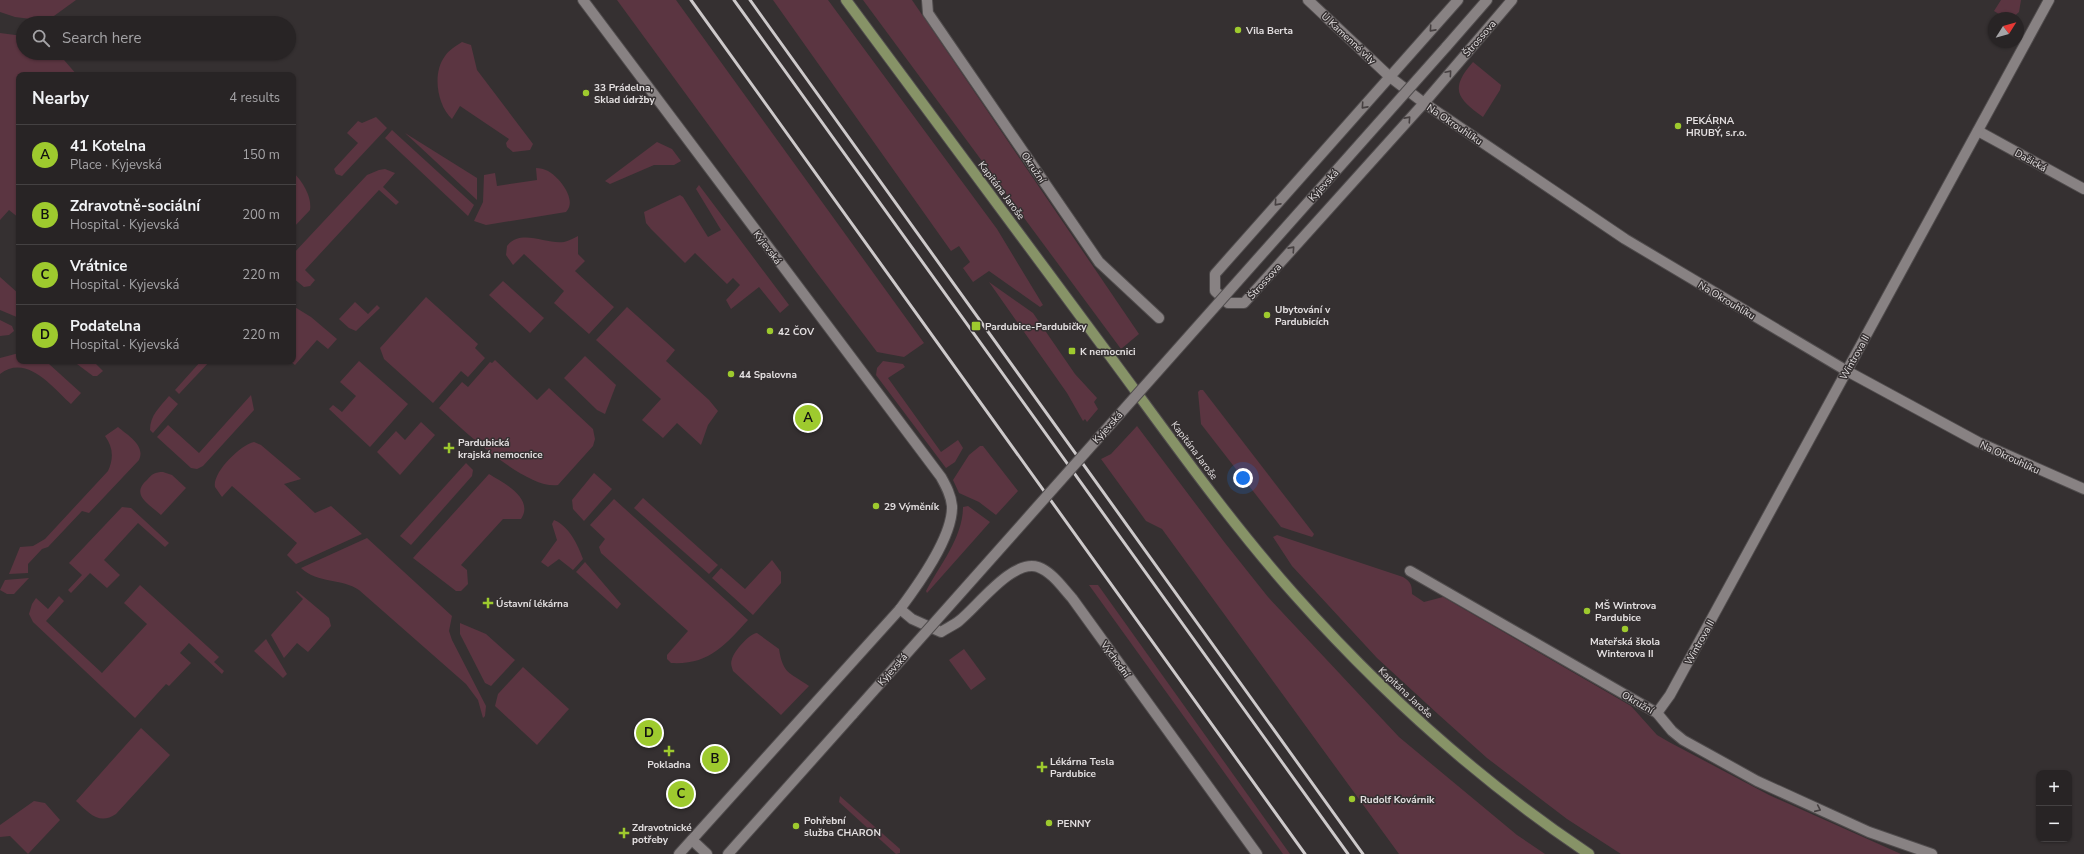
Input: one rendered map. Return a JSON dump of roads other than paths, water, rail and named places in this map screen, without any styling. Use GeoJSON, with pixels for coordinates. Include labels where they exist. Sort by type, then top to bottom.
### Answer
{"type":"FeatureCollection","features":[{"type":"Feature","properties":{"kind":"main road","name":"Kapitána Jaroše"},"geometry":{"type":"LineString","coordinates":[[846,0],[1213,493],[1293,593],[1360,664],[1411,714],[1514,801],[1589,854]]}},
{"type":"Feature","properties":{"kind":"street","name":"Kyjevská"},"geometry":{"type":"LineString","coordinates":[[583,0],[941,477],[950,495],[951,515],[942,541],[922,580],[900,609]]}},
{"type":"Feature","properties":{"kind":"street","name":"U Kamenné vily"},"geometry":{"type":"LineString","coordinates":[[1308,0],[1390,77]]}},
{"type":"Feature","properties":{"kind":"street","name":"Štrossova"},"geometry":{"type":"LineString","coordinates":[[1458,0],[1215,274],[1215,291],[1228,303],[1244,303],[1424,102],[1512,0]]}},
{"type":"Feature","properties":{"kind":"street","name":"Kyjevská"},"geometry":{"type":"LineString","coordinates":[[728,854],[1487,0]]}},
{"type":"Feature","properties":{"kind":"street","name":"Wintrova II"},"geometry":{"type":"LineString","coordinates":[[1657,713],[1670,695],[2049,0]]}},
{"type":"Feature","properties":{"kind":"street","name":"Okružní"},"geometry":{"type":"LineString","coordinates":[[926,2],[928,13],[1099,262],[1159,318]]}},
{"type":"Feature","properties":{"kind":"street","name":"Na Okrouhlíku"},"geometry":{"type":"LineString","coordinates":[[1390,77],[1424,102],[1626,240],[1847,371],[1978,442],[2084,489]]}},
{"type":"Feature","properties":{"kind":"street","name":"Dašická"},"geometry":{"type":"LineString","coordinates":[[1978,131],[2083,187]]}},
{"type":"Feature","properties":{"kind":"street","name":"Východní"},"geometry":{"type":"LineString","coordinates":[[900,609],[912,619],[941,632],[959,621],[1000,582],[1015,572],[1029,566],[1037,567],[1048,574],[1072,598],[1257,854]]}},
{"type":"Feature","properties":{"kind":"street","name":"Okružní"},"geometry":{"type":"LineString","coordinates":[[1410,571],[1657,713],[1672,731],[1683,740],[1757,781],[1868,832],[1932,854]]}},
{"type":"Feature","properties":{"kind":"street"},"geometry":{"type":"LineString","coordinates":[[679,854],[900,609]]}},
{"type":"Feature","properties":{"kind":"street"},"geometry":{"type":"LineString","coordinates":[[692,840],[707,854]]}},
{"type":"Feature","properties":{"kind":"railway"},"geometry":{"type":"LineString","coordinates":[[691,0],[1305,854]]}},
{"type":"Feature","properties":{"kind":"railway"},"geometry":{"type":"LineString","coordinates":[[734,0],[1348,854]]}},
{"type":"Feature","properties":{"kind":"railway"},"geometry":{"type":"LineString","coordinates":[[750,0],[1363,854]]}},
{"type":"Feature","properties":{"kind":"place","name":"Vila Berta"},"geometry":{"type":"Point","coordinates":[1238,30]}},
{"type":"Feature","properties":{"kind":"place","name":"33 Prádelna, Sklad údržby"},"geometry":{"type":"Point","coordinates":[586,93]}},
{"type":"Feature","properties":{"kind":"place","name":"PEKÁRNA HRUBÝ, s.r.o."},"geometry":{"type":"Point","coordinates":[1678,126]}},
{"type":"Feature","properties":{"kind":"place","name":"Ubytování v Pardubicích"},"geometry":{"type":"Point","coordinates":[1267,315]}},
{"type":"Feature","properties":{"kind":"place","name":"Pardubice-Pardubičky"},"geometry":{"type":"Point","coordinates":[976,326]}},
{"type":"Feature","properties":{"kind":"place","name":"42 ČOV"},"geometry":{"type":"Point","coordinates":[770,331]}},
{"type":"Feature","properties":{"kind":"place","name":"K nemocnici"},"geometry":{"type":"Point","coordinates":[1072,351]}},
{"type":"Feature","properties":{"kind":"place","name":"44 Spalovna"},"geometry":{"type":"Point","coordinates":[731,374]}},
{"type":"Feature","properties":{"kind":"place","name":"41 Kotelna"},"geometry":{"type":"Point","coordinates":[808,418]}},
{"type":"Feature","properties":{"kind":"place","name":"Pardubická krajská nemocnice"},"geometry":{"type":"Point","coordinates":[449,448]}},
{"type":"Feature","properties":{"kind":"place","name":"29 Výměník"},"geometry":{"type":"Point","coordinates":[876,506]}},
{"type":"Feature","properties":{"kind":"place","name":"Ústavní lékárna"},"geometry":{"type":"Point","coordinates":[488,603]}},
{"type":"Feature","properties":{"kind":"place","name":"MŠ Wintrova Pardubice"},"geometry":{"type":"Point","coordinates":[1587,611]}},
{"type":"Feature","properties":{"kind":"place","name":"Mateřská škola Winterova II"},"geometry":{"type":"Point","coordinates":[1625,629]}},
{"type":"Feature","properties":{"kind":"place","name":"Podatelna"},"geometry":{"type":"Point","coordinates":[649,733]}},
{"type":"Feature","properties":{"kind":"place","name":"Pokladna"},"geometry":{"type":"Point","coordinates":[669,751]}},
{"type":"Feature","properties":{"kind":"place","name":"Zdravotně-sociální"},"geometry":{"type":"Point","coordinates":[715,759]}},
{"type":"Feature","properties":{"kind":"place","name":"Lékárna Tesla Pardubice"},"geometry":{"type":"Point","coordinates":[1042,767]}},
{"type":"Feature","properties":{"kind":"place","name":"Vrátnice"},"geometry":{"type":"Point","coordinates":[681,794]}},
{"type":"Feature","properties":{"kind":"place","name":"Rudolf Kovárnik"},"geometry":{"type":"Point","coordinates":[1352,799]}},
{"type":"Feature","properties":{"kind":"place","name":"PENNY"},"geometry":{"type":"Point","coordinates":[1049,823]}},
{"type":"Feature","properties":{"kind":"place","name":"Pohřební služba CHARON"},"geometry":{"type":"Point","coordinates":[796,826]}},
{"type":"Feature","properties":{"kind":"place","name":"Zdravotnické potřeby"},"geometry":{"type":"Point","coordinates":[624,833]}}]}
